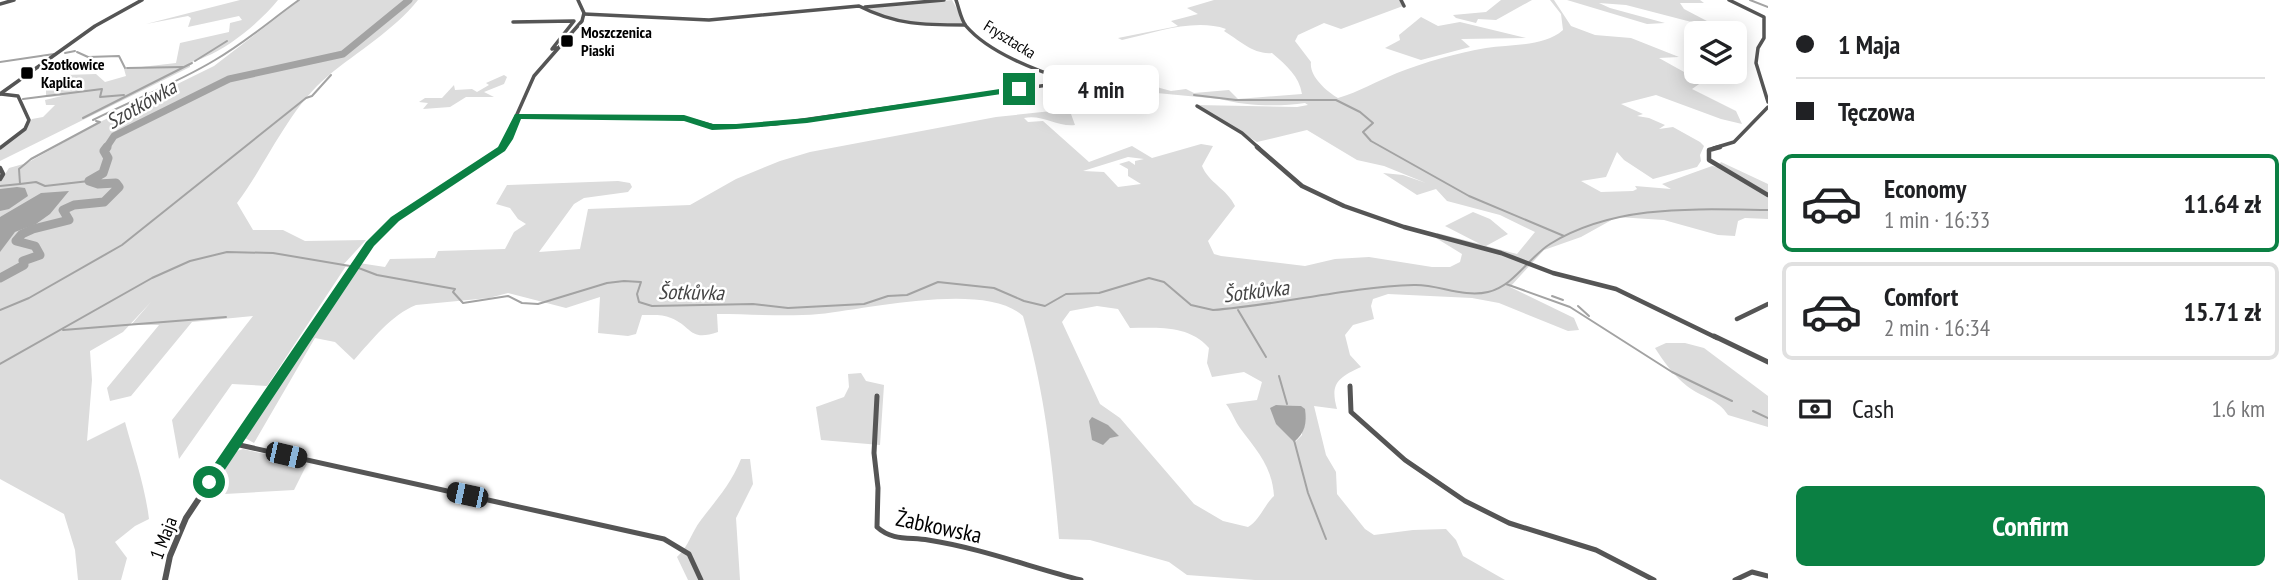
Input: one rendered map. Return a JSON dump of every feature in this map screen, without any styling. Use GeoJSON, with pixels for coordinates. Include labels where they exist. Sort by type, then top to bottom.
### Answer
{"type":"FeatureCollection","features":[{"type":"Feature","properties":{"kind":"street"},"geometry":{"type":"LineString","coordinates":[[0,4],[14,0]]}},
{"type":"Feature","properties":{"kind":"street"},"geometry":{"type":"LineString","coordinates":[[0,94],[95,26],[142,0]]}},
{"type":"Feature","properties":{"kind":"street"},"geometry":{"type":"LineString","coordinates":[[578,0],[584,14],[709,20],[944,0]]}},
{"type":"Feature","properties":{"kind":"street","name":"Frysztacka"},"geometry":{"type":"LineString","coordinates":[[518,116],[684,118],[717,127],[775,124],[1069,82],[1019,63],[965,25],[956,0]]}},
{"type":"Feature","properties":{"kind":"street"},"geometry":{"type":"LineString","coordinates":[[1401,0],[1404,6]]}},
{"type":"Feature","properties":{"kind":"street"},"geometry":{"type":"LineString","coordinates":[[1728,0],[1765,17],[1756,63],[1768,104],[1734,142],[1709,150],[1709,160],[1768,195]]}},
{"type":"Feature","properties":{"kind":"street"},"geometry":{"type":"LineString","coordinates":[[865,7],[880,17],[913,25],[965,25]]}},
{"type":"Feature","properties":{"kind":"street","name":"1 Maja"},"geometry":{"type":"LineString","coordinates":[[165,580],[170,556],[181,528],[353,266],[395,219],[501,149],[509,139],[534,76],[582,21],[584,14]]}},
{"type":"Feature","properties":{"kind":"street"},"geometry":{"type":"LineString","coordinates":[[513,22],[575,21],[552,48],[558,48]]}},
{"type":"Feature","properties":{"kind":"street"},"geometry":{"type":"LineString","coordinates":[[0,94],[18,96],[29,120],[25,129],[0,148]]}},
{"type":"Feature","properties":{"kind":"street"},"geometry":{"type":"LineString","coordinates":[[1197,106],[1242,133],[1309,190],[1344,206],[1404,227],[1616,289],[1768,362]]}},
{"type":"Feature","properties":{"kind":"street"},"geometry":{"type":"LineString","coordinates":[[0,168],[3,174],[0,179]]}},
{"type":"Feature","properties":{"kind":"street"},"geometry":{"type":"LineString","coordinates":[[1737,319],[1768,304]]}},
{"type":"Feature","properties":{"kind":"street"},"geometry":{"type":"LineString","coordinates":[[1350,386],[1350,412],[1392,451],[1427,476],[1510,523],[1586,546],[1654,580]]}},
{"type":"Feature","properties":{"kind":"street","name":"Żabkowska"},"geometry":{"type":"LineString","coordinates":[[877,397],[874,453],[878,488],[877,527],[881,531],[894,537],[944,543],[1081,580]]}},
{"type":"Feature","properties":{"kind":"street"},"geometry":{"type":"LineString","coordinates":[[235,444],[663,539],[678,544],[692,554],[701,580]]}},
{"type":"Feature","properties":{"kind":"street"},"geometry":{"type":"LineString","coordinates":[[1735,580],[1752,572],[1768,576]]}},
{"type":"Feature","properties":{"kind":"shaded area"},"geometry":{"type":"Polygon","coordinates":[[[240,0],[278,0],[263,17],[225,47],[0,161],[0,149],[23,131],[32,119],[43,117],[55,105],[46,105],[45,100],[62,96],[46,97],[46,86],[65,75],[96,74],[105,82],[126,76],[124,69],[176,63],[180,43],[229,32],[230,23],[242,20],[239,16],[188,27],[191,18],[188,16],[146,24],[240,0]]]}},
{"type":"Feature","properties":{"kind":"shaded area"},"geometry":{"type":"Polygon","coordinates":[[[300,0],[418,0],[386,31],[314,89],[290,120],[237,203],[253,230],[283,230],[305,241],[366,240],[343,265],[346,266],[267,386],[232,384],[179,459],[172,420],[253,316],[192,322],[131,396],[110,401],[107,388],[159,325],[131,325],[151,302],[123,332],[90,351],[92,380],[87,441],[125,422],[149,519],[115,542],[127,558],[121,580],[78,580],[75,550],[64,514],[0,479],[0,182],[9,168],[27,163],[102,121],[214,66],[300,0]]]}},
{"type":"Feature","properties":{"kind":"shaded area"},"geometry":{"type":"Polygon","coordinates":[[[952,0],[963,20],[962,23],[927,24],[901,21],[878,14],[869,8],[952,0]]]}},
{"type":"Feature","properties":{"kind":"shaded area"},"geometry":{"type":"Polygon","coordinates":[[[1214,0],[1399,0],[1403,6],[1341,29],[1324,23],[1298,35],[1295,41],[1311,62],[1316,78],[1338,98],[1441,58],[1486,48],[1537,42],[1555,35],[1563,30],[1561,14],[1550,0],[1554,0],[1571,26],[1595,35],[1631,38],[1679,57],[1659,58],[1684,72],[1684,84],[1699,84],[1692,89],[1736,111],[1742,124],[1656,95],[1621,104],[1643,114],[1637,116],[1665,125],[1659,129],[1673,127],[1700,142],[1704,146],[1700,155],[1701,161],[1697,167],[1653,179],[1624,160],[1617,152],[1606,177],[1581,181],[1601,192],[1633,191],[1637,189],[1635,186],[1671,189],[1662,184],[1712,166],[1717,167],[1721,162],[1768,184],[1768,219],[1745,218],[1738,221],[1735,236],[1718,235],[1664,220],[1617,217],[1581,237],[1544,250],[1510,287],[1574,318],[1579,330],[1568,331],[1499,303],[1472,298],[1388,294],[1373,299],[1371,306],[1374,319],[1353,325],[1345,335],[1350,355],[1361,367],[1337,383],[1334,393],[1337,409],[1314,406],[1326,455],[1336,472],[1337,494],[1365,529],[1374,535],[1446,529],[1456,540],[1463,556],[1505,580],[1255,580],[1187,575],[1169,562],[1090,540],[1059,539],[1047,427],[1023,316],[1006,306],[982,300],[926,300],[807,315],[717,314],[718,332],[709,335],[696,334],[668,317],[642,315],[636,334],[628,336],[598,333],[600,297],[566,308],[508,293],[489,298],[416,305],[390,322],[354,360],[335,342],[315,338],[254,443],[245,438],[359,263],[385,267],[390,259],[435,258],[438,251],[505,249],[514,232],[526,224],[518,219],[510,208],[496,204],[507,185],[618,181],[630,183],[632,187],[628,192],[584,198],[574,204],[539,252],[580,249],[588,209],[690,205],[736,179],[810,152],[996,117],[1090,107],[1122,100],[1071,114],[1075,125],[1024,118],[1028,122],[1043,121],[1089,162],[1132,146],[1152,158],[1201,144],[1213,146],[1202,166],[1235,206],[1208,241],[1214,254],[1305,266],[1335,259],[1369,257],[1432,267],[1450,267],[1460,262],[1462,254],[1436,238],[1437,233],[1480,244],[1445,226],[1473,212],[1490,219],[1508,234],[1486,246],[1517,254],[1535,232],[1500,215],[1447,201],[1436,189],[1417,195],[1383,173],[1403,175],[1426,183],[1384,166],[1357,160],[1307,130],[1257,142],[1196,105],[1297,107],[1308,105],[1305,103],[1251,104],[1125,90],[1083,82],[1102,80],[1123,86],[1142,80],[1171,91],[1186,89],[1194,93],[1229,90],[1238,99],[1302,94],[1295,77],[1272,53],[1253,49],[1224,31],[1226,29],[1187,26],[1122,40],[1118,38],[1178,26],[1171,21],[1198,14],[1187,8],[1214,0]],[[1128,157],[1083,171],[1104,172],[1118,187],[1141,184],[1128,176],[1128,169],[1119,164],[1129,161],[1135,165],[1135,161],[1144,159],[1128,157]],[[1097,306],[1070,311],[1062,322],[1100,404],[1120,418],[1194,504],[1223,521],[1248,527],[1274,496],[1273,485],[1263,459],[1226,404],[1257,400],[1262,382],[1244,372],[1212,377],[1207,363],[1209,348],[1192,335],[1172,329],[1130,328],[1118,309],[1097,306]],[[1276,405],[1295,442],[1302,435],[1301,406],[1276,405]]]}},
{"type":"Feature","properties":{"kind":"shaded area"},"geometry":{"type":"Polygon","coordinates":[[[1501,0],[1532,0],[1496,20],[1478,19],[1476,23],[1453,15],[1486,12],[1501,0]]]}},
{"type":"Feature","properties":{"kind":"shaded area"},"geometry":{"type":"Polygon","coordinates":[[[1567,0],[1700,0],[1704,3],[1680,3],[1684,9],[1707,21],[1688,21],[1626,5],[1599,3],[1665,23],[1647,24],[1567,0]]]}},
{"type":"Feature","properties":{"kind":"shaded area"},"geometry":{"type":"Polygon","coordinates":[[[1421,17],[1438,26],[1460,22],[1526,38],[1461,39],[1470,47],[1421,60],[1385,48],[1400,40],[1399,35],[1421,17]]]}},
{"type":"Feature","properties":{"kind":"shaded area"},"geometry":{"type":"Polygon","coordinates":[[[504,75],[507,77],[504,84],[484,92],[494,97],[466,97],[450,107],[423,109],[428,103],[419,102],[425,98],[442,98],[454,85],[455,90],[472,89],[477,92],[489,85],[486,83],[504,75]]]}},
{"type":"Feature","properties":{"kind":"shaded area"},"geometry":{"type":"Polygon","coordinates":[[[25,188],[28,196],[9,209],[0,211],[0,189],[25,188]]]}},
{"type":"Feature","properties":{"kind":"shaded area"},"geometry":{"type":"Polygon","coordinates":[[[69,191],[50,214],[36,224],[15,232],[0,252],[0,217],[41,193],[69,191]]]}},
{"type":"Feature","properties":{"kind":"shaded area"},"geometry":{"type":"Polygon","coordinates":[[[1666,343],[1685,343],[1704,348],[1768,396],[1768,427],[1728,415],[1714,402],[1687,386],[1669,368],[1655,348],[1666,343]]]}},
{"type":"Feature","properties":{"kind":"shaded area"},"geometry":{"type":"Polygon","coordinates":[[[861,373],[866,381],[884,385],[880,445],[821,440],[816,407],[844,397],[849,387],[848,374],[861,373]]]}},
{"type":"Feature","properties":{"kind":"shaded area"},"geometry":{"type":"Polygon","coordinates":[[[1276,405],[1301,406],[1305,409],[1304,427],[1294,442],[1276,424],[1270,408],[1276,405]]]}},
{"type":"Feature","properties":{"kind":"shaded area"},"geometry":{"type":"Polygon","coordinates":[[[1092,417],[1108,425],[1119,436],[1110,438],[1103,445],[1092,440],[1089,421],[1092,417]]]}},
{"type":"Feature","properties":{"kind":"shaded area"},"geometry":{"type":"Polygon","coordinates":[[[243,449],[307,464],[294,490],[207,495],[234,452],[243,449]]]}},
{"type":"Feature","properties":{"kind":"shaded area"},"geometry":{"type":"Polygon","coordinates":[[[741,459],[750,459],[753,484],[736,518],[740,580],[688,580],[677,557],[728,484],[741,459]]]}},
{"type":"Feature","properties":{"kind":"waterway"},"geometry":{"type":"LineString","coordinates":[[93,120],[215,60],[299,0]]}},
{"type":"Feature","properties":{"kind":"waterway","name":"Szotkówka"},"geometry":{"type":"LineString","coordinates":[[106,148],[114,136],[229,79],[343,54],[409,0]]}},
{"type":"Feature","properties":{"kind":"waterway","name":"Šotkůvka"},"geometry":{"type":"LineString","coordinates":[[1750,0],[1768,7]]}},
{"type":"Feature","properties":{"kind":"waterway"},"geometry":{"type":"LineString","coordinates":[[195,61],[227,41]]}},
{"type":"Feature","properties":{"kind":"waterway"},"geometry":{"type":"LineString","coordinates":[[65,53],[75,51]]}},
{"type":"Feature","properties":{"kind":"waterway"},"geometry":{"type":"LineString","coordinates":[[77,52],[88,57],[119,56],[125,68]]}},
{"type":"Feature","properties":{"kind":"waterway"},"geometry":{"type":"LineString","coordinates":[[0,62],[54,54]]}},
{"type":"Feature","properties":{"kind":"waterway"},"geometry":{"type":"LineString","coordinates":[[83,118],[192,63]]}},
{"type":"Feature","properties":{"kind":"waterway"},"geometry":{"type":"LineString","coordinates":[[127,68],[183,67]]}},
{"type":"Feature","properties":{"kind":"waterway"},"geometry":{"type":"LineString","coordinates":[[1060,74],[1090,79]]}},
{"type":"Feature","properties":{"kind":"waterway"},"geometry":{"type":"LineString","coordinates":[[0,310],[29,298],[122,245],[306,98],[312,96],[331,75]]}},
{"type":"Feature","properties":{"kind":"waterway"},"geometry":{"type":"LineString","coordinates":[[1076,82],[1093,81],[1122,88]]}},
{"type":"Feature","properties":{"kind":"waterway"},"geometry":{"type":"LineString","coordinates":[[23,99],[102,89],[100,97],[124,95]]}},
{"type":"Feature","properties":{"kind":"waterway"},"geometry":{"type":"LineString","coordinates":[[1194,95],[1236,100],[1336,100],[1360,112],[1373,123],[1363,132],[1371,141],[1469,196],[1564,236]]}},
{"type":"Feature","properties":{"kind":"waterway"},"geometry":{"type":"LineString","coordinates":[[20,184],[19,169],[31,159],[100,122],[96,121]]}},
{"type":"Feature","properties":{"kind":"waterway","name":"Szotkówka"},"geometry":{"type":"LineString","coordinates":[[0,278],[24,265],[23,261],[40,255],[35,246],[16,241],[22,234],[69,220],[63,210],[74,205],[104,202],[119,187],[116,183],[98,184],[89,181],[103,173],[108,158],[104,151],[107,147]]}},
{"type":"Feature","properties":{"kind":"waterway"},"geometry":{"type":"LineString","coordinates":[[20,184],[36,182],[45,186],[89,181]]}},
{"type":"Feature","properties":{"kind":"waterway"},"geometry":{"type":"LineString","coordinates":[[0,186],[20,184]]}},
{"type":"Feature","properties":{"kind":"waterway","name":"Šotkůvka"},"geometry":{"type":"LineString","coordinates":[[1506,284],[1550,244],[1601,222],[1656,212],[1768,210]]}},
{"type":"Feature","properties":{"kind":"waterway"},"geometry":{"type":"LineString","coordinates":[[0,364],[152,278],[190,261],[227,252],[273,253],[350,266]]}},
{"type":"Feature","properties":{"kind":"waterway","name":"Šotkůvka"},"geometry":{"type":"LineString","coordinates":[[356,267],[377,275],[455,289],[453,292],[463,303],[508,296],[522,303],[538,304],[607,283],[641,282],[637,294],[639,302],[652,306],[753,304],[788,308],[864,304],[888,296],[907,295],[938,282],[994,288],[1024,301],[1045,306],[1066,294],[1099,293],[1149,278],[1164,282],[1191,305],[1213,310],[1389,286],[1423,285],[1479,293],[1506,284]]}},
{"type":"Feature","properties":{"kind":"waterway"},"geometry":{"type":"LineString","coordinates":[[1506,284],[1570,307],[1672,372],[1732,401]]}},
{"type":"Feature","properties":{"kind":"waterway"},"geometry":{"type":"LineString","coordinates":[[1552,296],[1563,300]]}},
{"type":"Feature","properties":{"kind":"waterway"},"geometry":{"type":"LineString","coordinates":[[1578,306],[1589,316]]}},
{"type":"Feature","properties":{"kind":"waterway"},"geometry":{"type":"LineString","coordinates":[[1238,310],[1266,357]]}},
{"type":"Feature","properties":{"kind":"waterway"},"geometry":{"type":"LineString","coordinates":[[63,330],[226,317]]}},
{"type":"Feature","properties":{"kind":"waterway"},"geometry":{"type":"LineString","coordinates":[[1279,376],[1287,404]]}},
{"type":"Feature","properties":{"kind":"waterway"},"geometry":{"type":"LineString","coordinates":[[1753,411],[1768,418]]}},
{"type":"Feature","properties":{"kind":"waterway"},"geometry":{"type":"LineString","coordinates":[[1294,440],[1308,493],[1326,539]]}},
{"type":"Feature","properties":{"kind":"place","name":"Moszczenica Piaski"},"geometry":{"type":"Point","coordinates":[567,41]}},
{"type":"Feature","properties":{"kind":"place","name":"Szotkowice Kaplica"},"geometry":{"type":"Point","coordinates":[27,73]}},
{"type":"Feature","properties":{"kind":"route"},"geometry":{"type":"LineString","coordinates":[[209,482],[337,289],[370,244],[395,219],[501,149],[507,143],[518,116],[614,115],[684,118],[712,127],[775,124],[1019,89]]}}]}
